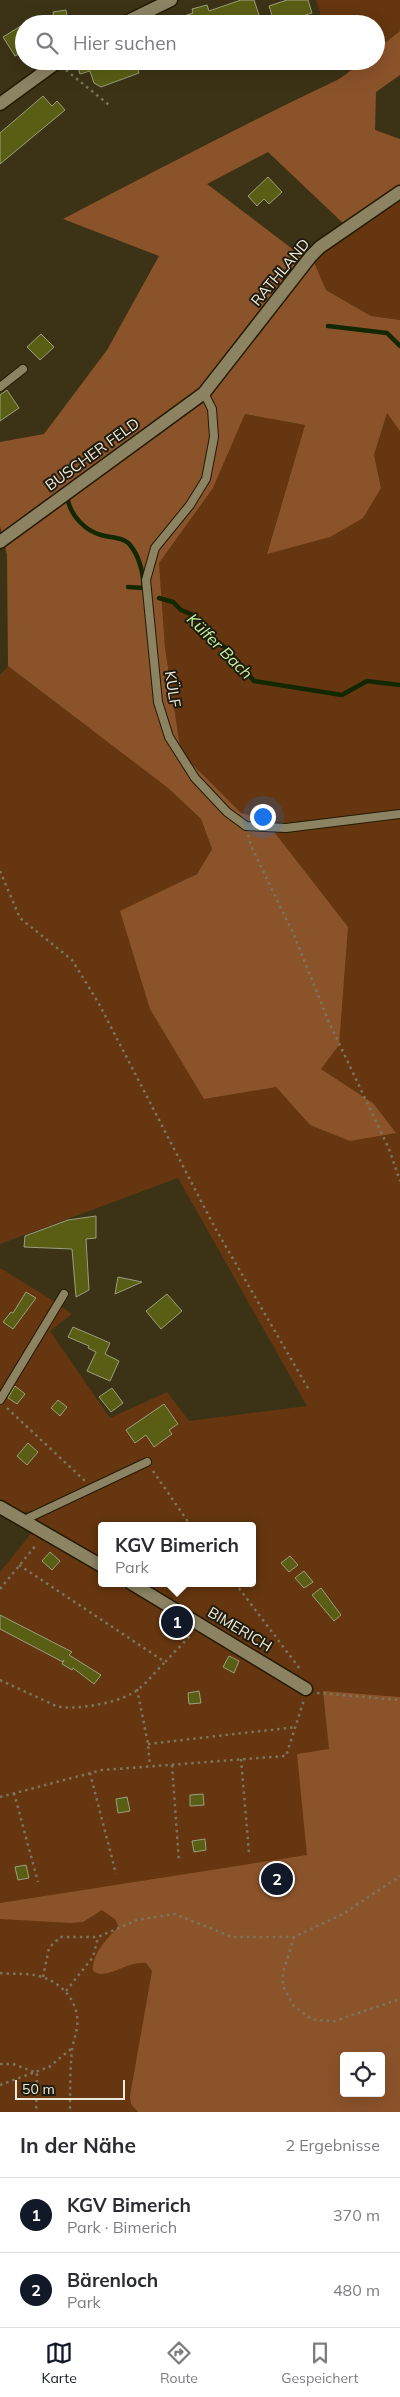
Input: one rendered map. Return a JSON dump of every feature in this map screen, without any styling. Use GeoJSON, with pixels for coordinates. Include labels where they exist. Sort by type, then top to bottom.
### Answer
{"type":"FeatureCollection","features":[{"type":"Feature","properties":{"kind":"street"},"geometry":{"type":"LineString","coordinates":[[140,15],[171,0]]}},
{"type":"Feature","properties":{"kind":"street"},"geometry":{"type":"LineString","coordinates":[[0,104],[48,70]]}},
{"type":"Feature","properties":{"kind":"street","name":"RATHLAND"},"geometry":{"type":"LineString","coordinates":[[204,393],[311,256],[320,247],[400,192]]}},
{"type":"Feature","properties":{"kind":"street","name":"BUSCHER FELD"},"geometry":{"type":"LineString","coordinates":[[0,542],[204,393]]}},
{"type":"Feature","properties":{"kind":"street"},"geometry":{"type":"LineString","coordinates":[[0,1507],[98,1564]]}},
{"type":"Feature","properties":{"kind":"street","name":"BIMERICH"},"geometry":{"type":"LineString","coordinates":[[137,1587],[306,1689]]}},
{"type":"Feature","properties":{"kind":"lane"},"geometry":{"type":"LineString","coordinates":[[0,387],[23,369]]}},
{"type":"Feature","properties":{"kind":"lane","name":"KÜLF"},"geometry":{"type":"LineString","coordinates":[[204,393],[212,409],[214,437],[206,479],[190,505],[155,548],[146,580],[158,702],[169,737],[195,778],[227,812],[246,826]]}},
{"type":"Feature","properties":{"kind":"lane"},"geometry":{"type":"LineString","coordinates":[[246,826],[286,828],[400,814]]}},
{"type":"Feature","properties":{"kind":"lane"},"geometry":{"type":"LineString","coordinates":[[0,1401],[64,1294]]}},
{"type":"Feature","properties":{"kind":"lane"},"geometry":{"type":"LineString","coordinates":[[24,1520],[147,1462]]}},
{"type":"Feature","properties":{"kind":"path"},"geometry":{"type":"LineString","coordinates":[[68,70],[109,106]]}},
{"type":"Feature","properties":{"kind":"path"},"geometry":{"type":"LineString","coordinates":[[246,826],[251,846],[294,935],[328,1020],[389,1149],[400,1181]]}},
{"type":"Feature","properties":{"kind":"path"},"geometry":{"type":"LineString","coordinates":[[0,870],[20,918],[72,960],[98,1002],[214,1226],[309,1390]]}},
{"type":"Feature","properties":{"kind":"path"},"geometry":{"type":"LineString","coordinates":[[0,1401],[93,1488]]}},
{"type":"Feature","properties":{"kind":"path"},"geometry":{"type":"LineString","coordinates":[[147,1462],[188,1522]]}},
{"type":"Feature","properties":{"kind":"path"},"geometry":{"type":"LineString","coordinates":[[0,1589],[46,1533]]}},
{"type":"Feature","properties":{"kind":"path"},"geometry":{"type":"LineString","coordinates":[[19,1565],[165,1662]]}},
{"type":"Feature","properties":{"kind":"path"},"geometry":{"type":"LineString","coordinates":[[0,1797],[102,1770],[286,1756],[296,1728],[306,1689],[303,1673],[238,1587]]}},
{"type":"Feature","properties":{"kind":"path"},"geometry":{"type":"LineString","coordinates":[[0,1680],[64,1708],[120,1699],[133,1694],[201,1625]]}},
{"type":"Feature","properties":{"kind":"path"},"geometry":{"type":"LineString","coordinates":[[137,1689],[148,1744],[150,1766]]}},
{"type":"Feature","properties":{"kind":"path"},"geometry":{"type":"LineString","coordinates":[[306,1689],[322,1695],[400,1700]]}},
{"type":"Feature","properties":{"kind":"path"},"geometry":{"type":"LineString","coordinates":[[148,1744],[296,1728]]}},
{"type":"Feature","properties":{"kind":"path"},"geometry":{"type":"LineString","coordinates":[[241,1759],[249,1853]]}},
{"type":"Feature","properties":{"kind":"path"},"geometry":{"type":"LineString","coordinates":[[172,1765],[179,1862]]}},
{"type":"Feature","properties":{"kind":"path"},"geometry":{"type":"LineString","coordinates":[[90,1773],[116,1874]]}},
{"type":"Feature","properties":{"kind":"path"},"geometry":{"type":"LineString","coordinates":[[14,1793],[38,1882]]}},
{"type":"Feature","properties":{"kind":"path"},"geometry":{"type":"LineString","coordinates":[[43,1977],[49,1948],[60,1938],[98,1937],[137,1920],[175,1914],[232,1937],[294,1937],[343,1914],[400,1876]]}},
{"type":"Feature","properties":{"kind":"path"},"geometry":{"type":"LineString","coordinates":[[66,1992],[93,1958],[98,1937]]}},
{"type":"Feature","properties":{"kind":"path"},"geometry":{"type":"LineString","coordinates":[[294,1937],[283,1973],[283,1986],[293,2005],[308,2017],[316,2020],[335,2021],[400,1999]]}},
{"type":"Feature","properties":{"kind":"path"},"geometry":{"type":"LineString","coordinates":[[0,1973],[26,1973],[43,1977],[66,1992],[76,2007],[77,2025],[72,2048],[70,2112]]}},
{"type":"Feature","properties":{"kind":"path"},"geometry":{"type":"LineString","coordinates":[[0,2085],[49,2067],[72,2048]]}},
{"type":"Feature","properties":{"kind":"path"},"geometry":{"type":"LineString","coordinates":[[0,2064],[13,2064],[37,2073]]}},
{"type":"Feature","properties":{"kind":"path"},"geometry":{"type":"LineString","coordinates":[[36,2112],[37,2073]]}},
{"type":"Feature","properties":{"kind":"shaded area"},"geometry":{"type":"Polygon","coordinates":[[[316,0],[400,0],[400,31],[385,43],[385,15],[321,15],[316,0]]]}},
{"type":"Feature","properties":{"kind":"shaded area"},"geometry":{"type":"Polygon","coordinates":[[[400,31],[400,75],[376,92],[375,130],[400,139],[400,186],[345,225],[268,152],[207,184],[303,257],[313,260],[326,290],[371,316],[400,320],[400,431],[387,413],[374,455],[381,488],[363,518],[330,537],[267,554],[305,425],[245,414],[213,488],[159,563],[165,648],[181,753],[241,813],[264,819],[348,927],[339,1045],[321,1069],[373,1103],[396,1133],[350,1141],[310,1125],[276,1087],[204,1099],[150,1009],[120,911],[197,874],[212,849],[201,819],[168,788],[8,666],[7,555],[0,526],[0,442],[44,434],[107,350],[159,256],[63,219],[231,132],[339,79],[352,70],[385,70],[385,43],[400,31]]]}},
{"type":"Feature","properties":{"kind":"shaded area"},"geometry":{"type":"Polygon","coordinates":[[[400,198],[400,320],[371,316],[326,290],[313,260],[400,198]]]}},
{"type":"Feature","properties":{"kind":"shaded area"},"geometry":{"type":"Polygon","coordinates":[[[387,412],[400,431],[400,2112],[0,2112],[0,1572],[34,1530],[39,1517],[35,1511],[22,1512],[0,1500],[0,1268],[72,1314],[50,1331],[110,1418],[167,1392],[189,1421],[307,1406],[178,1178],[0,1244],[0,675],[8,666],[168,788],[201,819],[212,849],[197,874],[120,912],[310,1125],[373,1103],[321,1069],[264,819],[241,813],[181,753],[165,648],[159,563],[213,488],[245,414],[305,425],[267,553],[381,488],[374,455],[387,412]]]}},
{"type":"Feature","properties":{"kind":"shaded area"},"geometry":{"type":"Polygon","coordinates":[[[323,1691],[400,1697],[400,2112],[138,2112],[131,2104],[130,2096],[152,1971],[146,1963],[138,1963],[105,1974],[93,1971],[93,1964],[98,1952],[118,1927],[116,1920],[102,1910],[83,1922],[0,1919],[0,1903],[307,1855],[297,1754],[329,1749],[323,1691]]]}},
{"type":"Feature","properties":{"kind":"building"},"geometry":{"type":"Polygon","coordinates":[[[241,0],[254,0],[259,15],[187,15],[193,13],[192,9],[207,5],[209,11],[241,0]]]}},
{"type":"Feature","properties":{"kind":"building"},"geometry":{"type":"Polygon","coordinates":[[[287,0],[308,0],[312,13],[305,15],[272,15],[269,6],[287,0]]]}},
{"type":"Feature","properties":{"kind":"building"},"geometry":{"type":"Polygon","coordinates":[[[66,10],[67,15],[54,15],[53,12],[66,10]]]}},
{"type":"Feature","properties":{"kind":"building"},"geometry":{"type":"Polygon","coordinates":[[[15,30],[15,56],[3,37],[15,30]]]}},
{"type":"Feature","properties":{"kind":"building"},"geometry":{"type":"Polygon","coordinates":[[[79,70],[138,70],[139,73],[101,87],[94,83],[90,71],[80,74],[79,70]]]}},
{"type":"Feature","properties":{"kind":"building"},"geometry":{"type":"Polygon","coordinates":[[[43,96],[52,106],[57,101],[65,110],[0,164],[0,133],[43,96]]]}},
{"type":"Feature","properties":{"kind":"building"},"geometry":{"type":"Polygon","coordinates":[[[268,177],[282,192],[269,204],[264,199],[257,206],[248,196],[268,177]]]}},
{"type":"Feature","properties":{"kind":"building"},"geometry":{"type":"Polygon","coordinates":[[[41,334],[54,347],[40,360],[27,347],[41,334]]]}},
{"type":"Feature","properties":{"kind":"building"},"geometry":{"type":"Polygon","coordinates":[[[7,390],[19,408],[0,421],[0,395],[7,390]]]}},
{"type":"Feature","properties":{"kind":"building"},"geometry":{"type":"Polygon","coordinates":[[[96,1216],[96,1238],[86,1239],[89,1290],[76,1297],[72,1249],[24,1247],[25,1236],[68,1220],[96,1216]]]}},
{"type":"Feature","properties":{"kind":"building"},"geometry":{"type":"Polygon","coordinates":[[[118,1277],[142,1282],[115,1294],[118,1277]]]}},
{"type":"Feature","properties":{"kind":"building"},"geometry":{"type":"Polygon","coordinates":[[[26,1292],[36,1298],[13,1329],[3,1322],[11,1312],[13,1313],[26,1292]]]}},
{"type":"Feature","properties":{"kind":"building"},"geometry":{"type":"Polygon","coordinates":[[[167,1294],[182,1311],[161,1329],[146,1311],[167,1294]]]}},
{"type":"Feature","properties":{"kind":"building"},"geometry":{"type":"Polygon","coordinates":[[[73,1327],[110,1343],[105,1354],[119,1361],[110,1381],[87,1371],[96,1352],[88,1348],[89,1346],[68,1337],[73,1327]]]}},
{"type":"Feature","properties":{"kind":"building"},"geometry":{"type":"Polygon","coordinates":[[[15,1386],[25,1394],[17,1404],[8,1398],[15,1386]]]}},
{"type":"Feature","properties":{"kind":"building"},"geometry":{"type":"Polygon","coordinates":[[[112,1388],[123,1403],[111,1412],[99,1397],[112,1388]]]}},
{"type":"Feature","properties":{"kind":"building"},"geometry":{"type":"Polygon","coordinates":[[[58,1400],[67,1407],[60,1416],[51,1408],[58,1400]]]}},
{"type":"Feature","properties":{"kind":"building"},"geometry":{"type":"Polygon","coordinates":[[[164,1404],[178,1424],[169,1430],[172,1434],[154,1447],[146,1435],[135,1443],[126,1430],[164,1404]]]}},
{"type":"Feature","properties":{"kind":"building"},"geometry":{"type":"Polygon","coordinates":[[[28,1443],[38,1452],[27,1465],[17,1456],[28,1443]]]}},
{"type":"Feature","properties":{"kind":"building"},"geometry":{"type":"Polygon","coordinates":[[[50,1552],[60,1561],[52,1570],[42,1561],[50,1552]]]}},
{"type":"Feature","properties":{"kind":"building"},"geometry":{"type":"Polygon","coordinates":[[[290,1556],[298,1565],[289,1572],[281,1563],[290,1556]]]}},
{"type":"Feature","properties":{"kind":"building"},"geometry":{"type":"Polygon","coordinates":[[[304,1571],[313,1582],[304,1588],[295,1578],[304,1571]]]}},
{"type":"Feature","properties":{"kind":"building"},"geometry":{"type":"Polygon","coordinates":[[[321,1588],[341,1615],[334,1621],[312,1595],[321,1588]]]}},
{"type":"Feature","properties":{"kind":"building"},"geometry":{"type":"Polygon","coordinates":[[[0,1615],[72,1652],[69,1655],[101,1675],[94,1684],[73,1668],[72,1670],[62,1664],[63,1662],[0,1629],[0,1615]]]}},
{"type":"Feature","properties":{"kind":"building"},"geometry":{"type":"Polygon","coordinates":[[[229,1656],[239,1661],[234,1673],[223,1667],[229,1656]]]}},
{"type":"Feature","properties":{"kind":"building"},"geometry":{"type":"Polygon","coordinates":[[[199,1691],[201,1703],[189,1704],[188,1693],[199,1691]]]}},
{"type":"Feature","properties":{"kind":"building"},"geometry":{"type":"Polygon","coordinates":[[[203,1794],[204,1805],[190,1806],[190,1795],[203,1794]]]}},
{"type":"Feature","properties":{"kind":"building"},"geometry":{"type":"Polygon","coordinates":[[[127,1797],[130,1811],[118,1813],[116,1799],[127,1797]]]}},
{"type":"Feature","properties":{"kind":"building"},"geometry":{"type":"Polygon","coordinates":[[[205,1839],[206,1850],[194,1852],[192,1841],[205,1839]]]}},
{"type":"Feature","properties":{"kind":"building"},"geometry":{"type":"Polygon","coordinates":[[[26,1865],[29,1878],[18,1880],[15,1867],[26,1865]]]}},
{"type":"Feature","properties":{"kind":"waterway"},"geometry":{"type":"LineString","coordinates":[[328,326],[387,333],[400,346]]}},
{"type":"Feature","properties":{"kind":"waterway","name":"Külfer Bach"},"geometry":{"type":"LineString","coordinates":[[68,501],[76,518],[85,527],[95,533],[124,540],[133,550],[140,565],[144,588],[128,587]]}},
{"type":"Feature","properties":{"kind":"waterway","name":"Külfer Bach"},"geometry":{"type":"LineString","coordinates":[[159,598],[173,602],[181,610],[193,615],[206,636],[226,648],[254,681],[342,695],[367,681],[400,685]]}},
{"type":"Feature","properties":{"kind":"place","name":"KGV Bimerich"},"geometry":{"type":"Point","coordinates":[177,1622]}},
{"type":"Feature","properties":{"kind":"place","name":"Bärenloch"},"geometry":{"type":"Point","coordinates":[277,1879]}}]}
